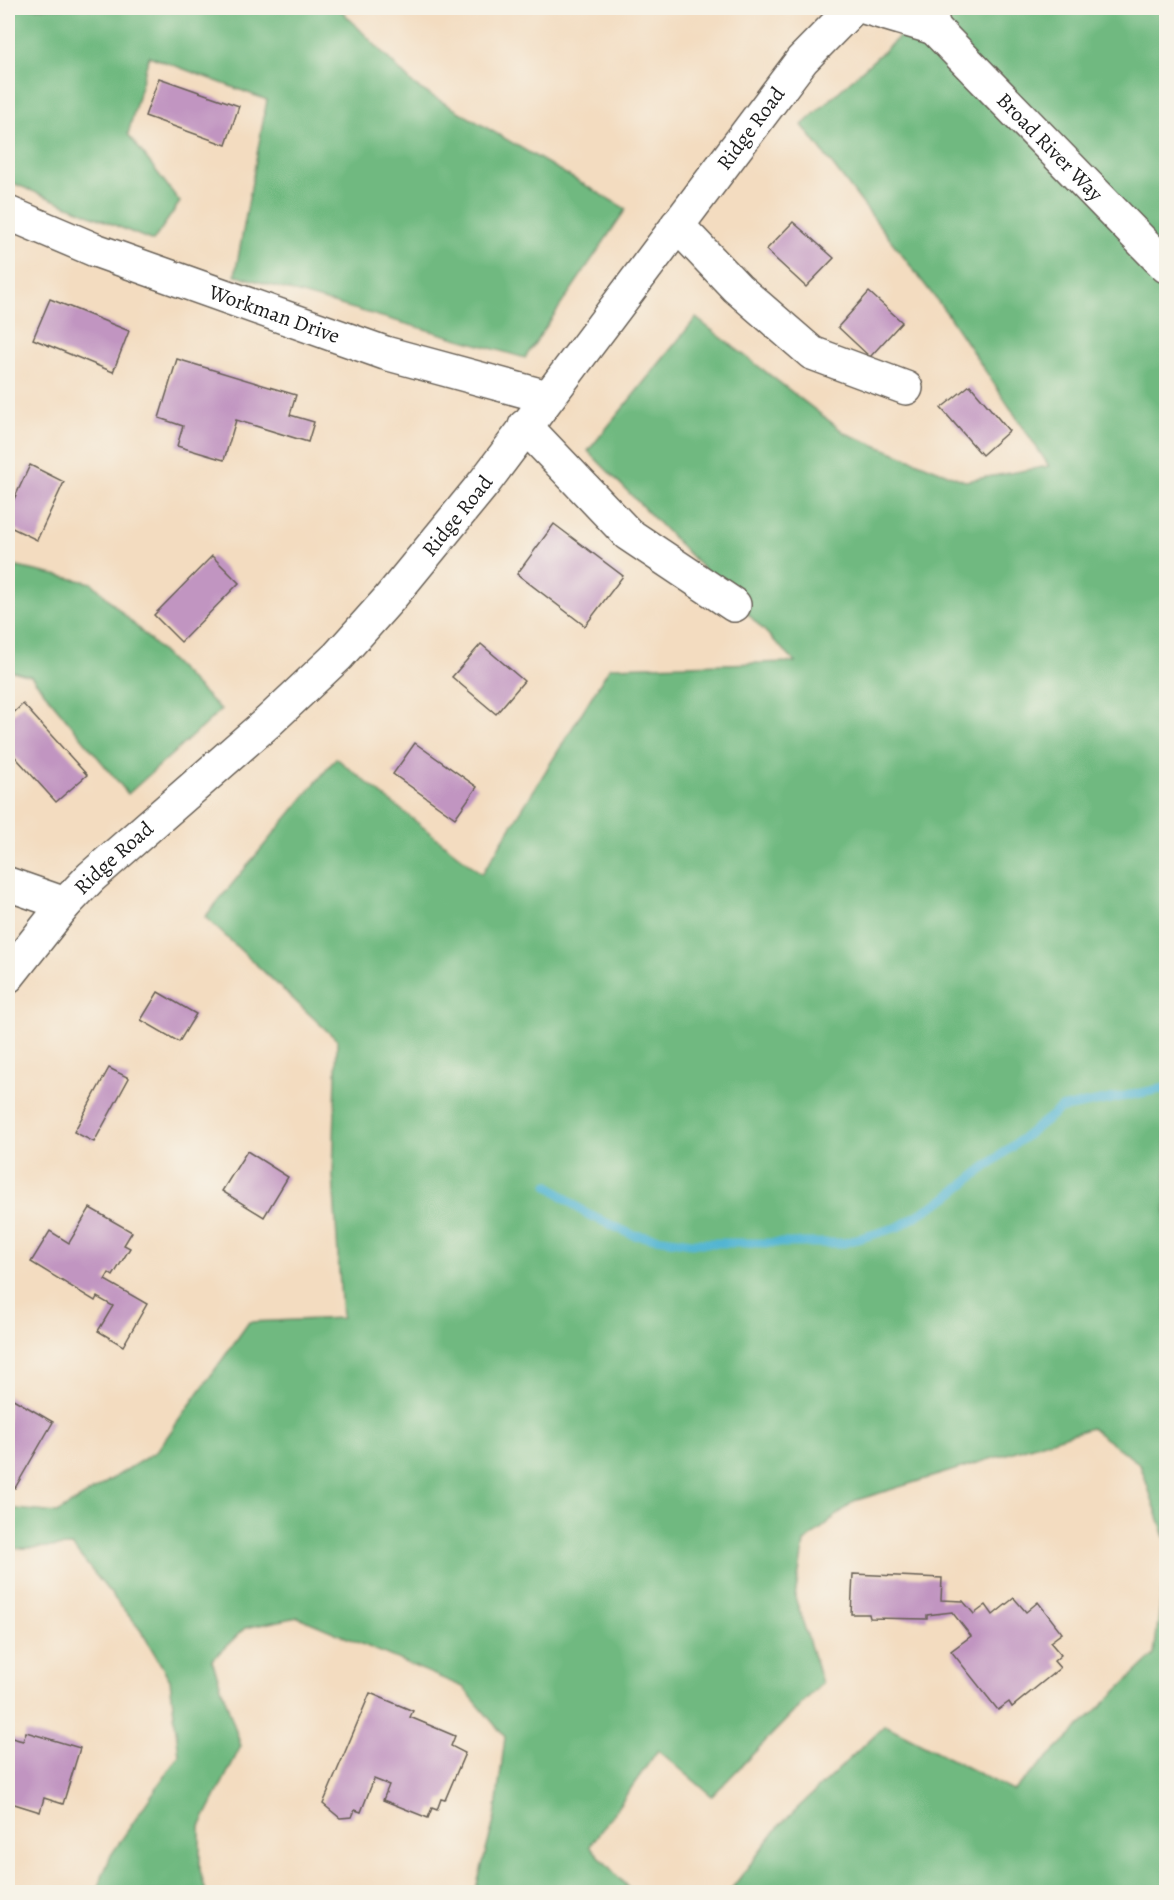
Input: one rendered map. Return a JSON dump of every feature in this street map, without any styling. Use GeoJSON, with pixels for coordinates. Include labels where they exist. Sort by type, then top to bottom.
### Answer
{"type":"FeatureCollection","features":[{"type":"Feature","properties":{"kind":"street","name":"Ridge Road"},"geometry":{"type":"LineString","coordinates":[[8,976],[65,904],[91,877],[268,722],[338,656],[397,590],[484,483],[802,60],[853,8]]}},
{"type":"Feature","properties":{"kind":"street","name":"Broad River Way"},"geometry":{"type":"LineString","coordinates":[[867,8],[931,18],[1167,266]]}},
{"type":"Feature","properties":{"kind":"street","name":"Workman Drive"},"geometry":{"type":"LineString","coordinates":[[8,213],[94,250],[385,354],[547,397]]}},
{"type":"Feature","properties":{"kind":"street"},"geometry":{"type":"LineString","coordinates":[[677,225],[737,288],[812,353],[906,388]]}},
{"type":"Feature","properties":{"kind":"street"},"geometry":{"type":"LineString","coordinates":[[525,426],[628,534],[734,605]]}},
{"type":"Feature","properties":{"kind":"street"},"geometry":{"type":"LineString","coordinates":[[8,884],[65,904]]}},
{"type":"Feature","properties":{"kind":"green space"},"geometry":{"type":"Polygon","coordinates":[[[8,8],[339,8],[415,86],[626,209],[525,358],[235,275],[267,100],[149,56],[128,134],[180,202],[153,241],[8,181],[8,8]]]}},
{"type":"Feature","properties":{"kind":"green space"},"geometry":{"type":"Polygon","coordinates":[[[931,8],[1161,8],[1166,14],[1166,1540],[1140,1464],[1091,1428],[854,1501],[804,1543],[795,1597],[822,1683],[712,1796],[658,1750],[590,1846],[630,1890],[629,1892],[475,1892],[495,1817],[505,1737],[463,1687],[298,1617],[245,1628],[212,1660],[241,1746],[200,1827],[200,1870],[206,1892],[96,1892],[111,1855],[179,1755],[170,1680],[142,1632],[72,1546],[8,1549],[8,1508],[57,1513],[157,1451],[249,1322],[342,1318],[333,1176],[337,1040],[205,917],[336,758],[482,874],[610,667],[795,662],[588,451],[696,318],[845,433],[965,481],[1049,466],[946,312],[802,125],[931,8]]]}},
{"type":"Feature","properties":{"kind":"green space"},"geometry":{"type":"Polygon","coordinates":[[[8,565],[92,583],[221,710],[128,794],[31,676],[8,670],[8,565]]]}},
{"type":"Feature","properties":{"kind":"green space"},"geometry":{"type":"Polygon","coordinates":[[[1166,1557],[1166,1892],[729,1892],[780,1825],[885,1725],[1013,1791],[1154,1655],[1166,1557]]]}},
{"type":"Feature","properties":{"kind":"building"},"geometry":{"type":"Polygon","coordinates":[[[159,78],[239,106],[226,145],[145,116],[159,78]]]}},
{"type":"Feature","properties":{"kind":"building"},"geometry":{"type":"Polygon","coordinates":[[[793,222],[834,258],[806,287],[766,250],[793,222]]]}},
{"type":"Feature","properties":{"kind":"building"},"geometry":{"type":"Polygon","coordinates":[[[869,292],[902,322],[870,357],[838,327],[869,292]]]}},
{"type":"Feature","properties":{"kind":"building"},"geometry":{"type":"Polygon","coordinates":[[[50,299],[129,331],[113,372],[33,339],[50,299]]]}},
{"type":"Feature","properties":{"kind":"building"},"geometry":{"type":"Polygon","coordinates":[[[177,359],[296,395],[290,415],[314,422],[308,442],[236,420],[224,460],[177,446],[183,426],[159,418],[177,359]]]}},
{"type":"Feature","properties":{"kind":"building"},"geometry":{"type":"Polygon","coordinates":[[[970,385],[1009,431],[982,455],[941,408],[970,385]]]}},
{"type":"Feature","properties":{"kind":"building"},"geometry":{"type":"Polygon","coordinates":[[[30,465],[64,482],[37,540],[8,526],[8,512],[30,465]]]}},
{"type":"Feature","properties":{"kind":"building"},"geometry":{"type":"Polygon","coordinates":[[[554,524],[623,576],[585,626],[517,574],[554,524]]]}},
{"type":"Feature","properties":{"kind":"building"},"geometry":{"type":"Polygon","coordinates":[[[212,556],[239,583],[181,642],[154,615],[212,556]]]}},
{"type":"Feature","properties":{"kind":"building"},"geometry":{"type":"Polygon","coordinates":[[[481,644],[524,681],[496,714],[452,677],[481,644]]]}},
{"type":"Feature","properties":{"kind":"building"},"geometry":{"type":"Polygon","coordinates":[[[23,704],[87,775],[56,802],[8,749],[8,718],[23,704]]]}},
{"type":"Feature","properties":{"kind":"building"},"geometry":{"type":"Polygon","coordinates":[[[415,743],[477,787],[455,818],[393,774],[415,743]]]}},
{"type":"Feature","properties":{"kind":"building"},"geometry":{"type":"Polygon","coordinates":[[[158,992],[196,1014],[179,1042],[141,1020],[158,992]]]}},
{"type":"Feature","properties":{"kind":"building"},"geometry":{"type":"Polygon","coordinates":[[[109,1068],[129,1078],[94,1142],[74,1132],[109,1068]]]}},
{"type":"Feature","properties":{"kind":"building"},"geometry":{"type":"Polygon","coordinates":[[[247,1151],[288,1177],[264,1217],[222,1191],[247,1151]]]}},
{"type":"Feature","properties":{"kind":"building"},"geometry":{"type":"Polygon","coordinates":[[[90,1208],[132,1232],[124,1245],[130,1248],[113,1276],[109,1273],[105,1280],[147,1304],[123,1346],[98,1331],[113,1306],[97,1297],[95,1301],[31,1262],[50,1231],[69,1243],[90,1208]]]}},
{"type":"Feature","properties":{"kind":"building"},"geometry":{"type":"Polygon","coordinates":[[[8,1396],[53,1422],[15,1488],[8,1484],[8,1396]]]}},
{"type":"Feature","properties":{"kind":"building"},"geometry":{"type":"Polygon","coordinates":[[[853,1574],[942,1578],[941,1600],[963,1601],[974,1614],[986,1605],[993,1615],[1014,1598],[1026,1612],[1038,1602],[1062,1633],[1050,1642],[1061,1655],[1054,1661],[1060,1668],[1012,1707],[1009,1702],[998,1710],[951,1651],[971,1636],[952,1612],[927,1615],[927,1619],[870,1618],[869,1614],[851,1614],[853,1574]]]}},
{"type":"Feature","properties":{"kind":"building"},"geometry":{"type":"Polygon","coordinates":[[[370,1693],[413,1711],[410,1717],[455,1736],[451,1746],[465,1753],[445,1800],[441,1799],[437,1810],[432,1808],[428,1818],[383,1800],[389,1785],[374,1779],[361,1812],[355,1810],[352,1817],[340,1818],[323,1804],[370,1693]]]}},
{"type":"Feature","properties":{"kind":"building"},"geometry":{"type":"Polygon","coordinates":[[[26,1732],[80,1748],[63,1804],[44,1798],[40,1812],[8,1802],[11,1789],[8,1788],[8,1737],[23,1741],[26,1732]]]}},
{"type":"Feature","properties":{"kind":"waterway"},"geometry":{"type":"LineString","coordinates":[[548,1185],[585,1213],[633,1235],[692,1243],[844,1243],[898,1227],[946,1198],[1060,1109],[1166,1088]]}}]}
